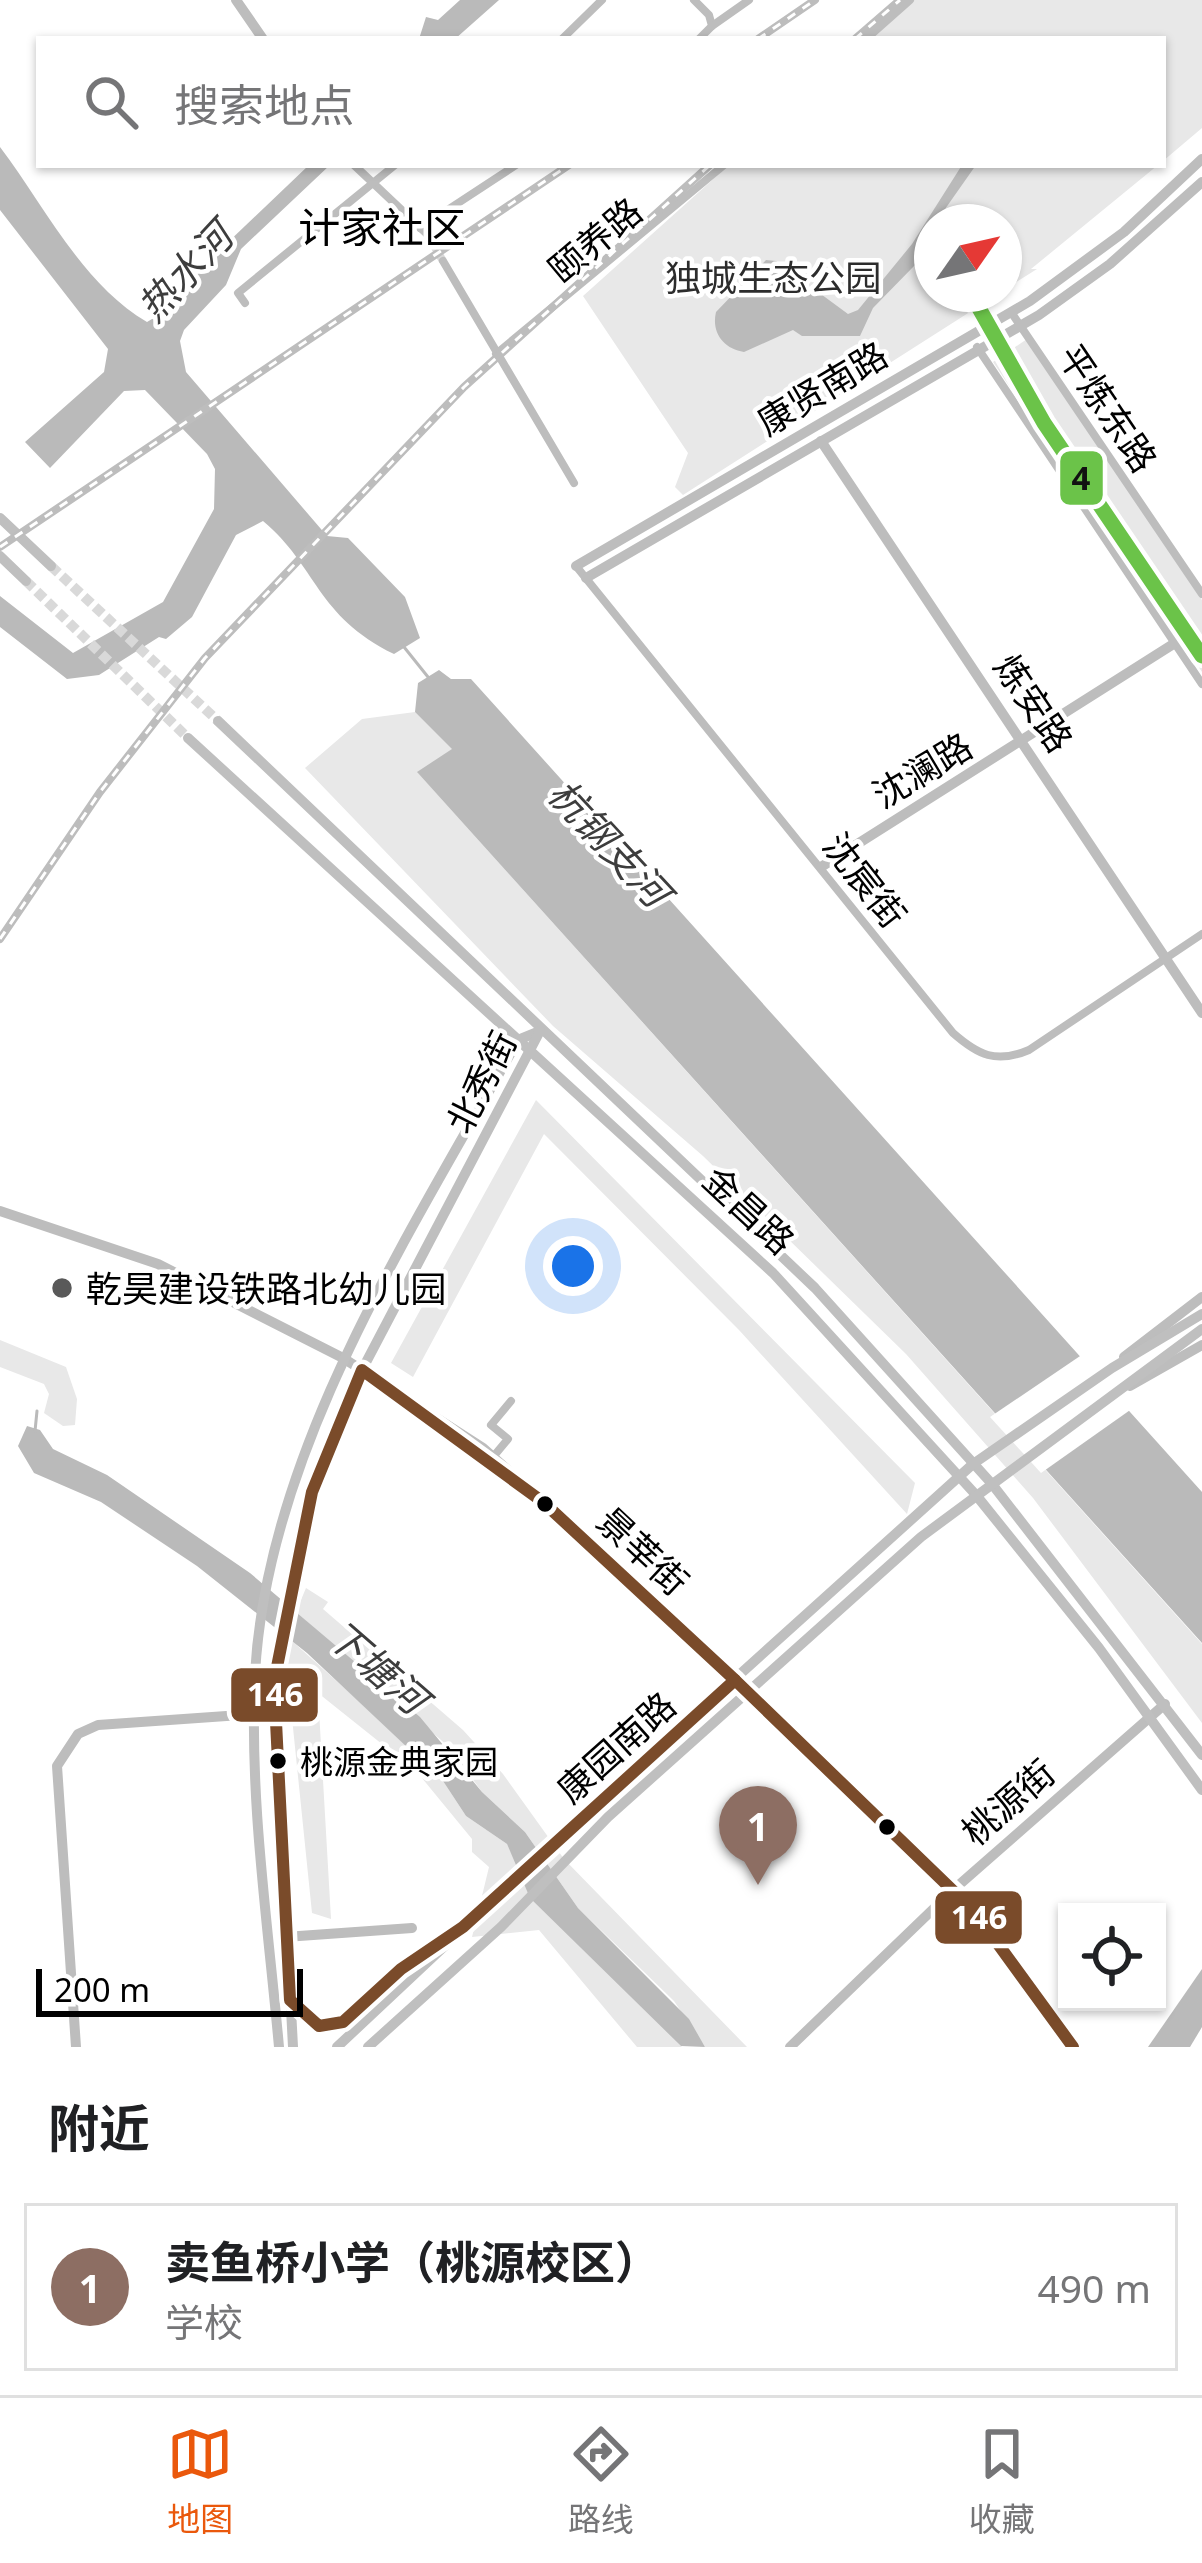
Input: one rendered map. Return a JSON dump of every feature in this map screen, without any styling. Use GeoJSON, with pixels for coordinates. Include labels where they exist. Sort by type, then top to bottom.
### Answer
{"type":"FeatureCollection","features":[{"type":"Feature","properties":{"kind":"main road"},"geometry":{"type":"LineString","coordinates":[[0,518],[51,566]]}},
{"type":"Feature","properties":{"kind":"main road"},"geometry":{"type":"LineString","coordinates":[[0,556],[26,580]]}},
{"type":"Feature","properties":{"kind":"main road","name":"金昌路"},"geometry":{"type":"LineString","coordinates":[[218,721],[815,1288],[992,1484],[1202,1755]]}},
{"type":"Feature","properties":{"kind":"main road","name":"金昌路"},"geometry":{"type":"LineString","coordinates":[[188,738],[773,1273],[976,1495],[1151,1716],[1202,1790]]}},
{"type":"Feature","properties":{"kind":"main road","name":"北秀街"},"geometry":{"type":"LineString","coordinates":[[256,1714],[262,1626],[279,1526],[343,1358],[518,1040],[540,1031]]}},
{"type":"Feature","properties":{"kind":"main road","name":"北秀街"},"geometry":{"type":"LineString","coordinates":[[285,1937],[274,1682],[312,1492],[362,1370],[532,1054],[540,1031]]}},
{"type":"Feature","properties":{"kind":"main road","name":"康园南路"},"geometry":{"type":"LineString","coordinates":[[337,2047],[973,1464],[1112,1368],[1202,1314]]}},
{"type":"Feature","properties":{"kind":"main road","name":"康园南路"},"geometry":{"type":"LineString","coordinates":[[368,2047],[530,1898],[575,1849],[976,1495],[1202,1329]]}},
{"type":"Feature","properties":{"kind":"main road"},"geometry":{"type":"LineString","coordinates":[[256,1714],[256,1782],[279,2047]]}},
{"type":"Feature","properties":{"kind":"main road"},"geometry":{"type":"LineString","coordinates":[[290,2000],[319,2026],[343,2022],[401,1969],[464,1927]]}},
{"type":"Feature","properties":{"kind":"main road"},"geometry":{"type":"LineString","coordinates":[[285,1937],[293,2047]]}},
{"type":"Feature","properties":{"kind":"street"},"geometry":{"type":"LineString","coordinates":[[236,0],[261,36]]}},
{"type":"Feature","properties":{"kind":"street"},"geometry":{"type":"LineString","coordinates":[[565,36],[602,0]]}},
{"type":"Feature","properties":{"kind":"street"},"geometry":{"type":"LineString","coordinates":[[694,0],[709,15],[712,26]]}},
{"type":"Feature","properties":{"kind":"street"},"geometry":{"type":"LineString","coordinates":[[702,36],[748,0]]}},
{"type":"Feature","properties":{"kind":"street"},"geometry":{"type":"LineString","coordinates":[[869,36],[910,0]]}},
{"type":"Feature","properties":{"kind":"street","name":"康贤南路"},"geometry":{"type":"LineString","coordinates":[[1022,304],[1105,247],[1202,159]]}},
{"type":"Feature","properties":{"kind":"street"},"geometry":{"type":"LineString","coordinates":[[357,168],[424,231],[512,168]]}},
{"type":"Feature","properties":{"kind":"street"},"geometry":{"type":"LineString","coordinates":[[245,303],[238,293],[392,168]]}},
{"type":"Feature","properties":{"kind":"street","name":"颐养路"},"geometry":{"type":"LineString","coordinates":[[496,354],[720,168]]}},
{"type":"Feature","properties":{"kind":"street","name":"康贤南路"},"geometry":{"type":"LineString","coordinates":[[586,578],[1020,326],[1110,264],[1202,182]]}},
{"type":"Feature","properties":{"kind":"street"},"geometry":{"type":"LineString","coordinates":[[443,261],[574,483]]}},
{"type":"Feature","properties":{"kind":"street","name":"康贤南路"},"geometry":{"type":"LineString","coordinates":[[576,566],[1010,312]]}},
{"type":"Feature","properties":{"kind":"street","name":"平炼东路"},"geometry":{"type":"LineString","coordinates":[[1010,312],[1202,594]]}},
{"type":"Feature","properties":{"kind":"street","name":"平炼东路"},"geometry":{"type":"LineString","coordinates":[[969,336],[1202,684]]}},
{"type":"Feature","properties":{"kind":"street","name":"炼安路"},"geometry":{"type":"LineString","coordinates":[[812,428],[1202,1013]]}},
{"type":"Feature","properties":{"kind":"street","name":"沈宸街"},"geometry":{"type":"LineString","coordinates":[[576,566],[953,1033],[991,1058],[1029,1050],[1202,934]]}},
{"type":"Feature","properties":{"kind":"street","name":"沈澜路"},"geometry":{"type":"LineString","coordinates":[[820,867],[1025,742],[1174,643]]}},
{"type":"Feature","properties":{"kind":"street","name":"景莘街"},"geometry":{"type":"LineString","coordinates":[[0,1211],[158,1264],[343,1358],[493,1457],[749,1693],[952,1891],[994,1934],[1073,2047]]}},
{"type":"Feature","properties":{"kind":"street","name":"康园南路"},"geometry":{"type":"LineString","coordinates":[[1112,1368],[1202,1297]]}},
{"type":"Feature","properties":{"kind":"street","name":"康园南路"},"geometry":{"type":"LineString","coordinates":[[1127,1388],[1202,1345]]}},
{"type":"Feature","properties":{"kind":"street"},"geometry":{"type":"LineString","coordinates":[[493,1457],[508,1439],[491,1425],[511,1401]]}},
{"type":"Feature","properties":{"kind":"street","name":"桃源街"},"geometry":{"type":"LineString","coordinates":[[790,2047],[952,1891],[1166,1704]]}},
{"type":"Feature","properties":{"kind":"street"},"geometry":{"type":"LineString","coordinates":[[76,2047],[57,1766],[64,1749],[78,1734],[98,1726],[256,1714]]}},
{"type":"Feature","properties":{"kind":"street"},"geometry":{"type":"LineString","coordinates":[[285,1937],[412,1928]]}},
{"type":"Feature","properties":{"kind":"green space"},"geometry":{"type":"Polygon","coordinates":[[[912,0],[1202,0],[1202,128],[1166,158],[1166,36],[872,36],[912,0]]]}},
{"type":"Feature","properties":{"kind":"green space","name":"独城生态公园"},"geometry":{"type":"Polygon","coordinates":[[[726,168],[1154,168],[1022,279],[1022,204],[914,204],[914,312],[970,312],[683,495],[675,487],[688,453],[583,296],[726,168]]]}},
{"type":"Feature","properties":{"kind":"green space"},"geometry":{"type":"Polygon","coordinates":[[[1027,339],[1202,600],[1202,672],[993,362],[1027,339]]]}},
{"type":"Feature","properties":{"kind":"green space"},"geometry":{"type":"Polygon","coordinates":[[[415,712],[453,749],[418,773],[1202,1644],[1202,1723],[1033,1498],[906,1354],[703,1156],[553,1026],[305,768],[362,719],[415,712]]]}},
{"type":"Feature","properties":{"kind":"green space"},"geometry":{"type":"Polygon","coordinates":[[[536,1100],[915,1483],[907,1514],[739,1330],[544,1134],[413,1377],[391,1363],[536,1100]]]}},
{"type":"Feature","properties":{"kind":"green space"},"geometry":{"type":"Polygon","coordinates":[[[0,1340],[66,1367],[77,1399],[75,1425],[63,1426],[44,1413],[49,1394],[44,1384],[0,1367],[0,1340]]]}},
{"type":"Feature","properties":{"kind":"green space"},"geometry":{"type":"Polygon","coordinates":[[[306,1588],[328,1602],[323,1609],[463,1730],[503,1774],[564,1859],[747,2047],[705,2047],[674,2001],[578,1908],[525,1832],[482,1792],[450,1748],[296,1612],[306,1588]]]}},
{"type":"Feature","properties":{"kind":"green space"},"geometry":{"type":"Polygon","coordinates":[[[292,1641],[412,1749],[443,1781],[466,1816],[507,1844],[522,1874],[682,2047],[637,2047],[539,1930],[472,1937],[489,1867],[472,1852],[472,1839],[417,1772],[318,1693],[331,1919],[312,1913],[287,1669],[292,1641]]]}},
{"type":"Feature","properties":{"kind":"water"},"geometry":{"type":"Polygon","coordinates":[[[460,0],[499,0],[458,36],[420,36],[426,17],[438,20],[460,0]]]}},
{"type":"Feature","properties":{"kind":"water"},"geometry":{"type":"Polygon","coordinates":[[[0,147],[84,265],[147,322],[172,307],[180,288],[306,168],[327,168],[241,249],[226,285],[184,330],[180,341],[186,372],[327,536],[348,538],[405,597],[420,638],[394,654],[368,639],[348,624],[263,521],[236,535],[192,617],[166,639],[159,637],[99,675],[67,679],[0,627],[0,596],[73,653],[163,602],[214,509],[215,469],[207,454],[145,390],[124,391],[50,468],[25,442],[104,372],[108,349],[0,210],[0,147]]]}},
{"type":"Feature","properties":{"kind":"water"},"geometry":{"type":"Polygon","coordinates":[[[960,168],[974,168],[949,204],[937,204],[960,168]]]}},
{"type":"Feature","properties":{"kind":"water"},"geometry":{"type":"Polygon","coordinates":[[[914,241],[914,266],[873,308],[860,336],[802,336],[793,330],[744,352],[730,347],[715,327],[716,312],[766,260],[776,261],[848,314],[858,310],[914,241]]]}},
{"type":"Feature","properties":{"kind":"water"},"geometry":{"type":"Polygon","coordinates":[[[439,670],[451,679],[471,679],[1202,1492],[1202,1643],[417,772],[452,749],[415,712],[418,683],[439,670]]]}},
{"type":"Feature","properties":{"kind":"water"},"geometry":{"type":"Polygon","coordinates":[[[27,1426],[40,1430],[53,1449],[107,1475],[250,1573],[420,1717],[482,1792],[525,1832],[578,1908],[689,2019],[705,2047],[681,2046],[530,1898],[507,1844],[466,1816],[443,1781],[307,1653],[197,1566],[101,1502],[34,1473],[18,1446],[27,1426]]]}},
{"type":"Feature","properties":{"kind":"water"},"geometry":{"type":"Polygon","coordinates":[[[1202,1969],[1202,2027],[1190,2047],[1148,2047],[1202,1969]]]}},
{"type":"Feature","properties":{"kind":"pier"},"geometry":{"type":"Polygon","coordinates":[[[1086,1352],[1133,1408],[1041,1473],[990,1417],[1086,1352]]]}},
{"type":"Feature","properties":{"kind":"waterway","name":"杭钢支河"},"geometry":{"type":"LineString","coordinates":[[404,647],[428,677]]}},
{"type":"Feature","properties":{"kind":"waterway","name":"下塘河"},"geometry":{"type":"LineString","coordinates":[[35,1431],[37,1411]]}},
{"type":"Feature","properties":{"kind":"tunnel"},"geometry":{"type":"LineString","coordinates":[[427,234],[443,261]]}},
{"type":"Feature","properties":{"kind":"tunnel"},"geometry":{"type":"LineString","coordinates":[[51,566],[218,721]]}},
{"type":"Feature","properties":{"kind":"tunnel"},"geometry":{"type":"LineString","coordinates":[[26,581],[188,738]]}},
{"type":"Feature","properties":{"kind":"railway"},"geometry":{"type":"LineString","coordinates":[[762,36],[815,0]]}},
{"type":"Feature","properties":{"kind":"railway"},"geometry":{"type":"LineString","coordinates":[[858,36],[900,0]]}},
{"type":"Feature","properties":{"kind":"railway"},"geometry":{"type":"LineString","coordinates":[[0,547],[565,168]]}},
{"type":"Feature","properties":{"kind":"railway"},"geometry":{"type":"LineString","coordinates":[[0,939],[100,792],[205,658],[464,387],[707,168]]}},
{"type":"Feature","properties":{"kind":"transit line","name":"4"},"geometry":{"type":"LineString","coordinates":[[981,312],[1044,423],[1202,656]]}},
{"type":"Feature","properties":{"kind":"transit line","name":"146"},"geometry":{"type":"LineString","coordinates":[[362,1370],[543,1502],[735,1680],[463,1927],[401,1969],[343,2022],[319,2026],[290,2000],[274,1682],[312,1492],[362,1370]]}},
{"type":"Feature","properties":{"kind":"transit line","name":"146"},"geometry":{"type":"LineString","coordinates":[[735,1680],[974,1911],[1073,2047]]}},
{"type":"Feature","properties":{"kind":"place","name":"乾昊建设铁路北幼儿园"},"geometry":{"type":"Point","coordinates":[62,1288]}},
{"type":"Feature","properties":{"kind":"place","name":"桃源金典家园"},"geometry":{"type":"Point","coordinates":[278,1761]}},
{"type":"Feature","properties":{"kind":"place","name":"卖鱼桥小学（桃源校区）"},"geometry":{"type":"Point","coordinates":[758,1885]}},
{"type":"Feature","properties":{"kind":"district","name":"计家社区"},"geometry":{"type":"Point","coordinates":[382,226]}},
{"type":"Feature","properties":{"kind":"water label","name":"热水河"},"geometry":{"type":"Point","coordinates":[184,271]}}]}
